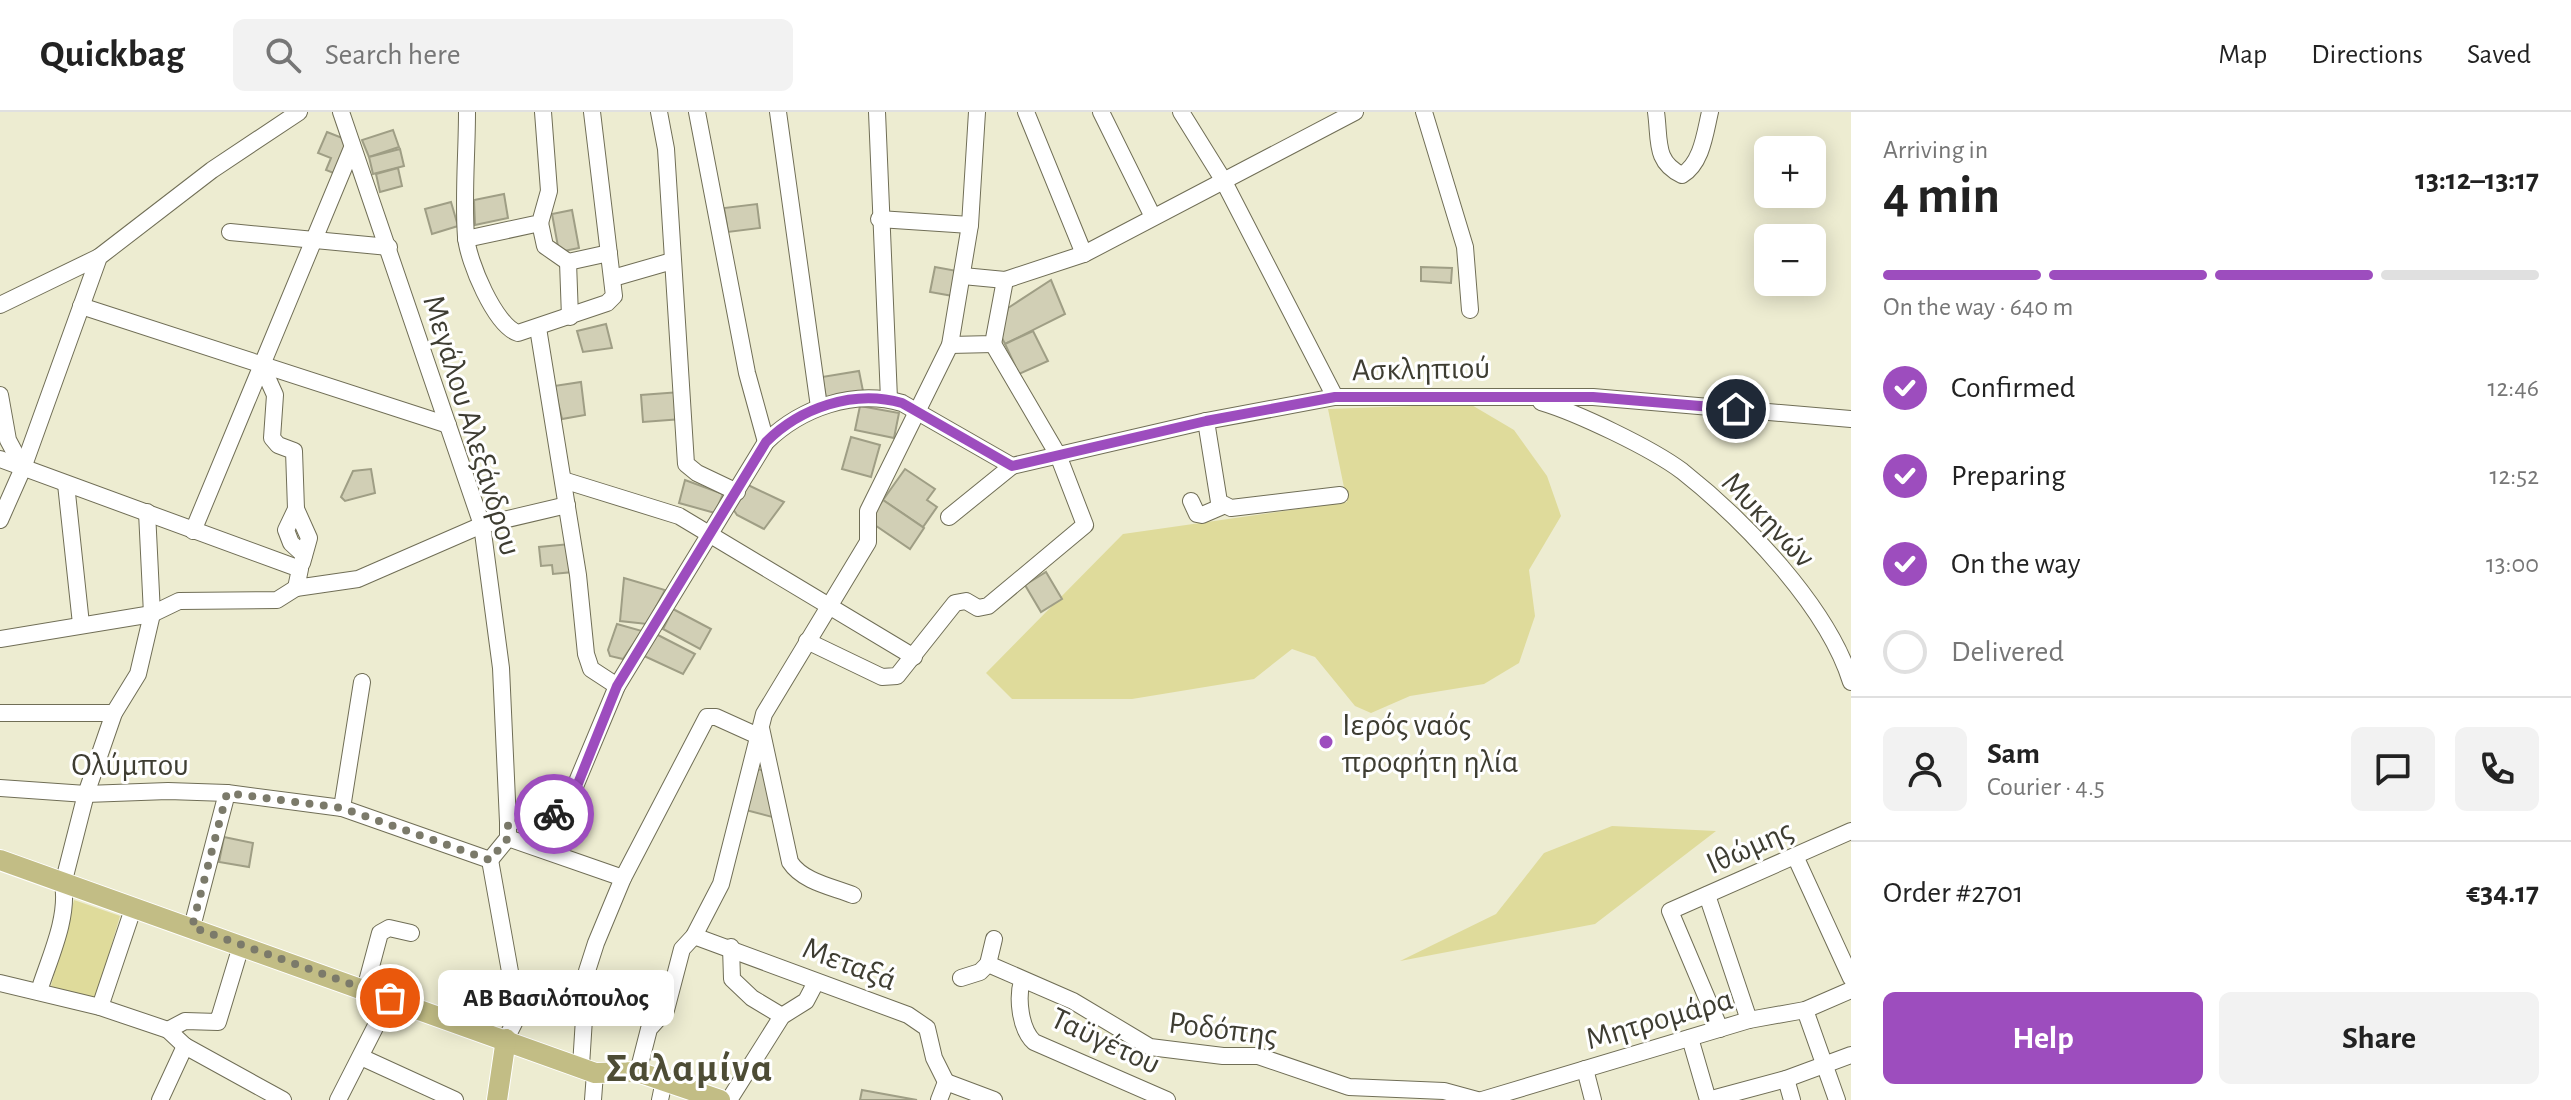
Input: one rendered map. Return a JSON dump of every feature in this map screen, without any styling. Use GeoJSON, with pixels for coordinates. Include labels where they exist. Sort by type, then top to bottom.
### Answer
{"type":"FeatureCollection","features":[{"type":"Feature","properties":{"kind":"main road"},"geometry":{"type":"LineString","coordinates":[[0,860],[588,1070],[638,1072],[662,1090],[708,1098]]}},
{"type":"Feature","properties":{"kind":"main road"},"geometry":{"type":"LineString","coordinates":[[497,1100],[506,1039]]}},
{"type":"Feature","properties":{"kind":"street"},"geometry":{"type":"LineString","coordinates":[[0,305],[99,257],[212,170],[299,112]]}},
{"type":"Feature","properties":{"kind":"street","name":"Μεγάλου Αλεξάνδρου"},"geometry":{"type":"LineString","coordinates":[[341,112],[482,525],[501,668],[508,830]]}},
{"type":"Feature","properties":{"kind":"street"},"geometry":{"type":"LineString","coordinates":[[467,112],[466,239],[488,298],[505,326],[518,333],[570,317],[611,301],[614,296],[592,112]]}},
{"type":"Feature","properties":{"kind":"street"},"geometry":{"type":"LineString","coordinates":[[543,112],[549,191],[540,223],[545,246],[568,262],[609,253]]}},
{"type":"Feature","properties":{"kind":"street"},"geometry":{"type":"LineString","coordinates":[[659,112],[666,149],[686,464],[697,473],[737,492]]}},
{"type":"Feature","properties":{"kind":"street"},"geometry":{"type":"LineString","coordinates":[[697,112],[703,126],[747,373],[766,442]]}},
{"type":"Feature","properties":{"kind":"street"},"geometry":{"type":"LineString","coordinates":[[778,112],[819,407]]}},
{"type":"Feature","properties":{"kind":"street"},"geometry":{"type":"LineString","coordinates":[[877,112],[879,219],[889,399]]}},
{"type":"Feature","properties":{"kind":"street"},"geometry":{"type":"LineString","coordinates":[[638,1072],[649,1029],[666,1010],[682,949],[694,936],[721,884],[764,714],[868,542],[868,511],[950,345],[970,225],[977,112]]}},
{"type":"Feature","properties":{"kind":"street"},"geometry":{"type":"LineString","coordinates":[[1026,112],[1084,254]]}},
{"type":"Feature","properties":{"kind":"street"},"geometry":{"type":"LineString","coordinates":[[1101,112],[1153,217]]}},
{"type":"Feature","properties":{"kind":"street"},"geometry":{"type":"LineString","coordinates":[[1181,112],[1222,178],[1335,397]]}},
{"type":"Feature","properties":{"kind":"street"},"geometry":{"type":"LineString","coordinates":[[963,276],[1005,280],[1084,254],[1222,178],[1355,112]]}},
{"type":"Feature","properties":{"kind":"street"},"geometry":{"type":"LineString","coordinates":[[1424,112],[1465,247],[1470,310]]}},
{"type":"Feature","properties":{"kind":"street"},"geometry":{"type":"LineString","coordinates":[[1656,112],[1661,161],[1666,168],[1682,175],[1688,171],[1701,149],[1710,112]]}},
{"type":"Feature","properties":{"kind":"street"},"geometry":{"type":"LineString","coordinates":[[193,531],[352,148]]}},
{"type":"Feature","properties":{"kind":"street"},"geometry":{"type":"LineString","coordinates":[[879,219],[970,225]]}},
{"type":"Feature","properties":{"kind":"street"},"geometry":{"type":"LineString","coordinates":[[466,239],[540,223]]}},
{"type":"Feature","properties":{"kind":"street"},"geometry":{"type":"LineString","coordinates":[[230,232],[389,247]]}},
{"type":"Feature","properties":{"kind":"street"},"geometry":{"type":"LineString","coordinates":[[0,520],[23,468],[99,257]]}},
{"type":"Feature","properties":{"kind":"street"},"geometry":{"type":"LineString","coordinates":[[613,278],[672,261]]}},
{"type":"Feature","properties":{"kind":"street"},"geometry":{"type":"LineString","coordinates":[[568,262],[570,317]]}},
{"type":"Feature","properties":{"kind":"street"},"geometry":{"type":"LineString","coordinates":[[807,641],[882,677],[897,676],[955,603],[966,601],[978,608],[988,606],[1085,525],[1058,455],[993,344],[1005,280]]}},
{"type":"Feature","properties":{"kind":"street"},"geometry":{"type":"LineString","coordinates":[[81,306],[448,425]]}},
{"type":"Feature","properties":{"kind":"street"},"geometry":{"type":"LineString","coordinates":[[538,328],[567,505],[586,654],[591,669],[617,686]]}},
{"type":"Feature","properties":{"kind":"street"},"geometry":{"type":"LineString","coordinates":[[950,345],[993,344]]}},
{"type":"Feature","properties":{"kind":"street"},"geometry":{"type":"LineString","coordinates":[[262,366],[275,395],[272,438],[278,445],[294,451],[296,509],[309,538],[296,588]]}},
{"type":"Feature","properties":{"kind":"street"},"geometry":{"type":"LineString","coordinates":[[0,395],[8,440],[23,468]]}},
{"type":"Feature","properties":{"kind":"street","name":"Μυκηνών"},"geometry":{"type":"LineString","coordinates":[[1520,395],[1572,411],[1680,469],[1790,577],[1831,635],[1851,682]]}},
{"type":"Feature","properties":{"kind":"street","name":"Ασκληπιού"},"geometry":{"type":"LineString","coordinates":[[1012,466],[1206,421],[1335,397],[1593,397],[1851,419]]}},
{"type":"Feature","properties":{"kind":"street"},"geometry":{"type":"LineString","coordinates":[[506,1039],[515,1021],[514,994],[490,860],[508,830],[560,813],[566,808],[617,686],[766,442],[798,414],[819,407],[889,399],[917,410],[1012,466],[949,517]]}},
{"type":"Feature","properties":{"kind":"street"},"geometry":{"type":"LineString","coordinates":[[1206,421],[1219,502],[1223,506],[1231,508],[1340,495]]}},
{"type":"Feature","properties":{"kind":"street"},"geometry":{"type":"LineString","coordinates":[[0,459],[193,531],[302,562],[338,583]]}},
{"type":"Feature","properties":{"kind":"street"},"geometry":{"type":"LineString","coordinates":[[563,480],[679,516],[914,657]]}},
{"type":"Feature","properties":{"kind":"street"},"geometry":{"type":"LineString","coordinates":[[66,484],[81,624]]}},
{"type":"Feature","properties":{"kind":"street"},"geometry":{"type":"LineString","coordinates":[[1191,501],[1197,514],[1202,515],[1223,506]]}},
{"type":"Feature","properties":{"kind":"street"},"geometry":{"type":"LineString","coordinates":[[0,639],[152,614],[179,601],[277,600],[296,588],[358,579],[482,525],[567,505]]}},
{"type":"Feature","properties":{"kind":"street"},"geometry":{"type":"LineString","coordinates":[[39,991],[59,925],[65,896],[63,884],[86,794],[114,713],[138,674],[152,614],[147,512]]}},
{"type":"Feature","properties":{"kind":"street"},"geometry":{"type":"LineString","coordinates":[[342,808],[362,682]]}},
{"type":"Feature","properties":{"kind":"street"},"geometry":{"type":"LineString","coordinates":[[0,713],[114,713]]}},
{"type":"Feature","properties":{"kind":"street"},"geometry":{"type":"LineString","coordinates":[[596,1099],[588,1070],[587,971],[606,916],[707,717],[716,717],[759,732]]}},
{"type":"Feature","properties":{"kind":"street"},"geometry":{"type":"LineString","coordinates":[[759,732],[790,862],[796,871],[809,878],[853,895]]}},
{"type":"Feature","properties":{"kind":"street","name":"Ολύμπου"},"geometry":{"type":"LineString","coordinates":[[0,788],[86,794],[168,791],[227,793],[342,808],[490,860]]}},
{"type":"Feature","properties":{"kind":"street"},"geometry":{"type":"LineString","coordinates":[[192,927],[227,793]]}},
{"type":"Feature","properties":{"kind":"street"},"geometry":{"type":"LineString","coordinates":[[508,830],[623,878]]}},
{"type":"Feature","properties":{"kind":"street","name":"Ιθώμης"},"geometry":{"type":"LineString","coordinates":[[1720,1029],[1670,911],[1851,831]]}},
{"type":"Feature","properties":{"kind":"street"},"geometry":{"type":"LineString","coordinates":[[1795,856],[1851,978]]}},
{"type":"Feature","properties":{"kind":"street"},"geometry":{"type":"LineString","coordinates":[[1707,895],[1749,1020]]}},
{"type":"Feature","properties":{"kind":"street"},"geometry":{"type":"LineString","coordinates":[[100,1007],[133,909]]}},
{"type":"Feature","properties":{"kind":"street"},"geometry":{"type":"LineString","coordinates":[[365,989],[380,933],[389,928],[411,933]]}},
{"type":"Feature","properties":{"kind":"street","name":"Μεταξά"},"geometry":{"type":"LineString","coordinates":[[694,936],[731,947],[918,1021],[931,1036],[934,1058],[946,1082]]}},
{"type":"Feature","properties":{"kind":"street"},"geometry":{"type":"LineString","coordinates":[[961,978],[980,972],[988,964],[994,939]]}},
{"type":"Feature","properties":{"kind":"street"},"geometry":{"type":"LineString","coordinates":[[168,1030],[185,1021],[218,1022],[241,946]]}},
{"type":"Feature","properties":{"kind":"street"},"geometry":{"type":"LineString","coordinates":[[731,947],[732,979],[752,998],[782,1016]]}},
{"type":"Feature","properties":{"kind":"street","name":"Ροδόπης"},"geometry":{"type":"LineString","coordinates":[[988,964],[1073,1001],[1150,1047],[1223,1056],[1258,1056],[1316,1072],[1349,1087],[1444,1091],[1479,1100]]}},
{"type":"Feature","properties":{"kind":"street","name":"Ταϋγέτου"},"geometry":{"type":"LineString","coordinates":[[1022,981],[1017,998],[1027,1036],[1034,1042],[1167,1100]]}},
{"type":"Feature","properties":{"kind":"street"},"geometry":{"type":"LineString","coordinates":[[729,1100],[782,1016],[806,1001],[816,982]]}},
{"type":"Feature","properties":{"kind":"street"},"geometry":{"type":"LineString","coordinates":[[0,983],[100,1007],[168,1030],[185,1046],[283,1100]]}},
{"type":"Feature","properties":{"kind":"street","name":"Μητρομάρα"},"geometry":{"type":"LineString","coordinates":[[1479,1100],[1749,1020],[1805,1010],[1851,990]]}},
{"type":"Feature","properties":{"kind":"street"},"geometry":{"type":"LineString","coordinates":[[338,1100],[390,998]]}},
{"type":"Feature","properties":{"kind":"street"},"geometry":{"type":"LineString","coordinates":[[1805,1010],[1837,1100]]}},
{"type":"Feature","properties":{"kind":"street"},"geometry":{"type":"LineString","coordinates":[[1690,1038],[1708,1100],[1786,1079],[1851,1055]]}},
{"type":"Feature","properties":{"kind":"street"},"geometry":{"type":"LineString","coordinates":[[160,1100],[185,1046]]}},
{"type":"Feature","properties":{"kind":"street"},"geometry":{"type":"LineString","coordinates":[[361,1057],[455,1100]]}},
{"type":"Feature","properties":{"kind":"street"},"geometry":{"type":"LineString","coordinates":[[1585,1069],[1593,1100]]}},
{"type":"Feature","properties":{"kind":"street"},"geometry":{"type":"LineString","coordinates":[[1786,1079],[1792,1100]]}},
{"type":"Feature","properties":{"kind":"street"},"geometry":{"type":"LineString","coordinates":[[939,1100],[946,1082],[994,1100]]}},
{"type":"Feature","properties":{"kind":"shaded area"},"geometry":{"type":"Polygon","coordinates":[[[1470,404],[1514,430],[1547,476],[1561,516],[1529,570],[1535,616],[1519,663],[1484,684],[1410,696],[1371,713],[1355,706],[1315,657],[1292,649],[1254,679],[1132,699],[1012,699],[986,673],[1123,534],[1347,502],[1328,409],[1470,404]]]}},
{"type":"Feature","properties":{"kind":"shaded area"},"geometry":{"type":"Polygon","coordinates":[[[1612,826],[1716,831],[1595,924],[1400,961],[1496,914],[1544,853],[1612,826]]]}},
{"type":"Feature","properties":{"kind":"shaded area"},"geometry":{"type":"Polygon","coordinates":[[[74,900],[120,916],[95,1001],[51,986],[74,900]]]}},
{"type":"Feature","properties":{"kind":"building"},"geometry":{"type":"Polygon","coordinates":[[[393,130],[399,147],[369,157],[362,140],[393,130]]]}},
{"type":"Feature","properties":{"kind":"building"},"geometry":{"type":"Polygon","coordinates":[[[327,132],[350,141],[336,174],[326,170],[331,158],[318,153],[327,132]]]}},
{"type":"Feature","properties":{"kind":"building"},"geometry":{"type":"Polygon","coordinates":[[[400,149],[404,166],[373,174],[369,157],[400,149]]]}},
{"type":"Feature","properties":{"kind":"building"},"geometry":{"type":"Polygon","coordinates":[[[398,168],[402,186],[380,192],[376,174],[398,168]]]}},
{"type":"Feature","properties":{"kind":"building"},"geometry":{"type":"Polygon","coordinates":[[[504,194],[508,218],[475,225],[474,200],[504,194]]]}},
{"type":"Feature","properties":{"kind":"building"},"geometry":{"type":"Polygon","coordinates":[[[451,202],[458,226],[432,234],[425,209],[451,202]]]}},
{"type":"Feature","properties":{"kind":"building"},"geometry":{"type":"Polygon","coordinates":[[[757,204],[760,228],[728,232],[724,208],[757,204]]]}},
{"type":"Feature","properties":{"kind":"building"},"geometry":{"type":"Polygon","coordinates":[[[572,210],[579,248],[559,252],[552,214],[572,210]]]}},
{"type":"Feature","properties":{"kind":"building"},"geometry":{"type":"Polygon","coordinates":[[[935,267],[957,271],[953,296],[930,292],[935,267]]]}},
{"type":"Feature","properties":{"kind":"building"},"geometry":{"type":"Polygon","coordinates":[[[1421,267],[1452,268],[1451,283],[1421,281],[1421,267]]]}},
{"type":"Feature","properties":{"kind":"building"},"geometry":{"type":"Polygon","coordinates":[[[1051,280],[1065,314],[1005,344],[1001,336],[1008,308],[1051,280]]]}},
{"type":"Feature","properties":{"kind":"building"},"geometry":{"type":"Polygon","coordinates":[[[606,324],[612,348],[583,352],[577,331],[606,324]]]}},
{"type":"Feature","properties":{"kind":"building"},"geometry":{"type":"Polygon","coordinates":[[[1033,331],[1048,361],[1019,374],[1005,344],[1033,331]]]}},
{"type":"Feature","properties":{"kind":"building"},"geometry":{"type":"Polygon","coordinates":[[[859,371],[863,391],[826,398],[822,377],[859,371]]]}},
{"type":"Feature","properties":{"kind":"building"},"geometry":{"type":"Polygon","coordinates":[[[581,382],[585,415],[562,419],[554,386],[581,382]]]}},
{"type":"Feature","properties":{"kind":"building"},"geometry":{"type":"Polygon","coordinates":[[[680,392],[682,419],[643,422],[641,395],[680,392]]]}},
{"type":"Feature","properties":{"kind":"building"},"geometry":{"type":"Polygon","coordinates":[[[860,406],[899,413],[894,438],[855,430],[860,406]]]}},
{"type":"Feature","properties":{"kind":"building"},"geometry":{"type":"Polygon","coordinates":[[[851,437],[880,445],[871,477],[842,469],[851,437]]]}},
{"type":"Feature","properties":{"kind":"building"},"geometry":{"type":"Polygon","coordinates":[[[371,469],[375,493],[345,501],[341,497],[353,471],[371,469]]]}},
{"type":"Feature","properties":{"kind":"building"},"geometry":{"type":"Polygon","coordinates":[[[905,469],[935,489],[927,500],[937,507],[923,527],[883,500],[905,469]]]}},
{"type":"Feature","properties":{"kind":"building"},"geometry":{"type":"Polygon","coordinates":[[[685,480],[723,494],[715,513],[679,503],[685,480]]]}},
{"type":"Feature","properties":{"kind":"building"},"geometry":{"type":"Polygon","coordinates":[[[748,485],[784,502],[764,529],[737,515],[733,509],[748,485]]]}},
{"type":"Feature","properties":{"kind":"building"},"geometry":{"type":"Polygon","coordinates":[[[883,500],[924,528],[910,549],[869,521],[883,500]]]}},
{"type":"Feature","properties":{"kind":"building"},"geometry":{"type":"Polygon","coordinates":[[[570,544],[573,572],[553,574],[552,565],[541,566],[539,547],[570,544]]]}},
{"type":"Feature","properties":{"kind":"building"},"geometry":{"type":"Polygon","coordinates":[[[1046,572],[1062,599],[1041,612],[1025,585],[1046,572]]]}},
{"type":"Feature","properties":{"kind":"building"},"geometry":{"type":"Polygon","coordinates":[[[624,578],[665,590],[647,624],[620,621],[624,578]]]}},
{"type":"Feature","properties":{"kind":"building"},"geometry":{"type":"Polygon","coordinates":[[[673,609],[711,629],[700,649],[663,629],[673,609]]]}},
{"type":"Feature","properties":{"kind":"building"},"geometry":{"type":"Polygon","coordinates":[[[617,624],[642,631],[623,659],[610,656],[608,650],[617,624]]]}},
{"type":"Feature","properties":{"kind":"building"},"geometry":{"type":"Polygon","coordinates":[[[656,634],[695,654],[683,674],[642,655],[656,634]]]}},
{"type":"Feature","properties":{"kind":"building"},"geometry":{"type":"Polygon","coordinates":[[[754,768],[769,772],[776,818],[742,809],[754,768]]]}},
{"type":"Feature","properties":{"kind":"building"},"geometry":{"type":"Polygon","coordinates":[[[224,837],[253,843],[249,867],[219,862],[224,837]]]}},
{"type":"Feature","properties":{"kind":"building"},"geometry":{"type":"Polygon","coordinates":[[[862,1090],[917,1100],[860,1100],[862,1090]]]}},
{"type":"Feature","properties":{"kind":"way so far"},"geometry":{"type":"LineString","coordinates":[[390,998],[192,927],[227,793],[342,808],[490,860],[508,838],[508,822],[554,814]]}},
{"type":"Feature","properties":{"kind":"place","name":"Ιερός ναός προφήτη ηλία"},"geometry":{"type":"Point","coordinates":[1326,742]}},
{"type":"Feature","properties":{"kind":"place","name":"ΑΒ Βασιλόπουλος"},"geometry":{"type":"Point","coordinates":[390,998]}},
{"type":"Feature","properties":{"kind":"district","name":"Σαλαμίνα"},"geometry":{"type":"Point","coordinates":[690,1067]}},
{"type":"Feature","properties":{"kind":"route"},"geometry":{"type":"LineString","coordinates":[[554,814],[560,813],[571,801],[617,686],[766,442],[798,414],[855,400],[889,399],[902,403],[1012,466],[1206,421],[1335,397],[1593,397],[1736,409]]}}]}
